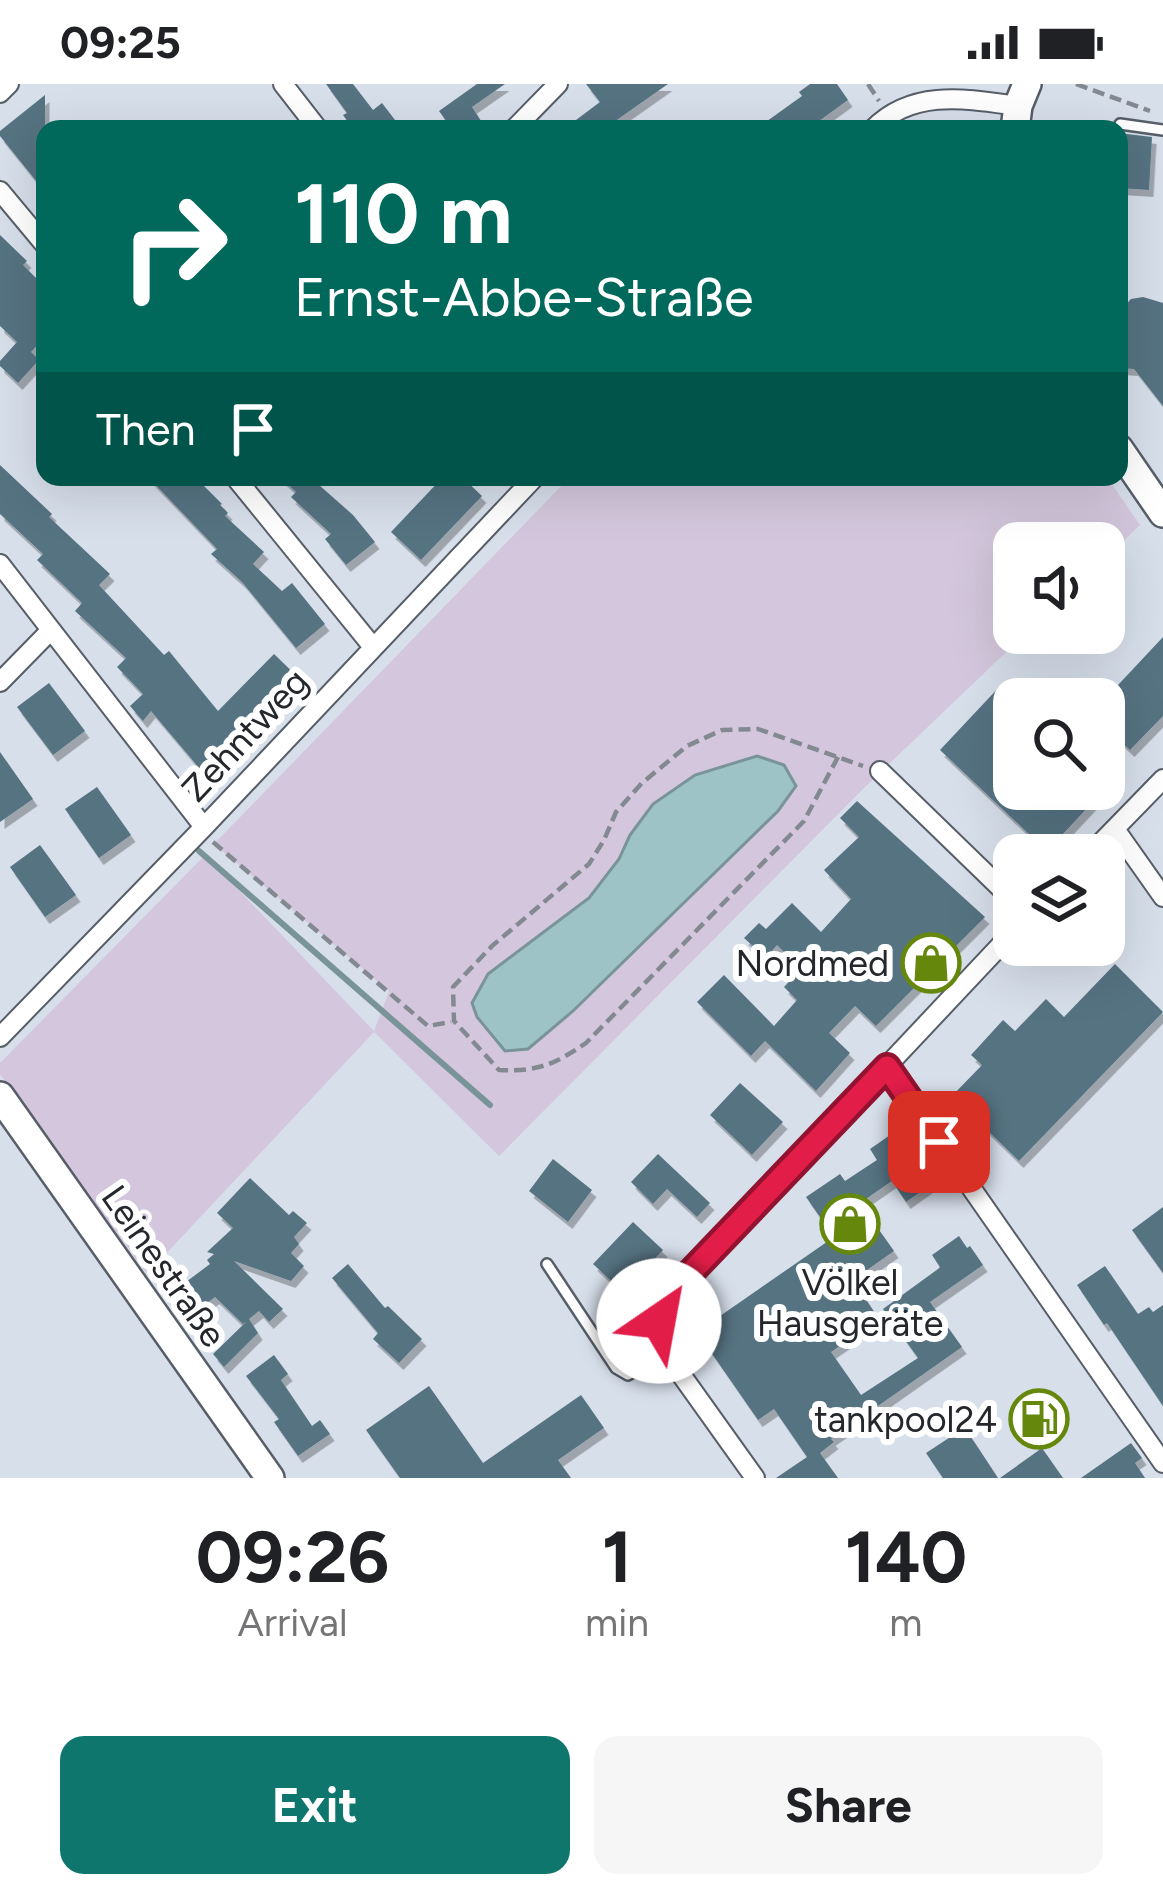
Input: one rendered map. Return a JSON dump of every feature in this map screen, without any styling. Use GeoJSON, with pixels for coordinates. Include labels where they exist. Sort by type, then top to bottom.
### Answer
{"type":"FeatureCollection","features":[{"type":"Feature","properties":{"kind":"street"},"geometry":{"type":"LineString","coordinates":[[0,93],[9,84]]}},
{"type":"Feature","properties":{"kind":"street"},"geometry":{"type":"LineString","coordinates":[[283,84],[311,120]]}},
{"type":"Feature","properties":{"kind":"street"},"geometry":{"type":"LineString","coordinates":[[523,120],[558,84]]}},
{"type":"Feature","properties":{"kind":"street"},"geometry":{"type":"LineString","coordinates":[[882,120],[888,114],[953,97],[1020,106]]}},
{"type":"Feature","properties":{"kind":"street"},"geometry":{"type":"LineString","coordinates":[[0,191],[36,234]]}},
{"type":"Feature","properties":{"kind":"street"},"geometry":{"type":"LineString","coordinates":[[1128,462],[1163,513]]}},
{"type":"Feature","properties":{"kind":"street"},"geometry":{"type":"LineString","coordinates":[[242,486],[373,647]]}},
{"type":"Feature","properties":{"kind":"street","name":"Zehntweg"},"geometry":{"type":"LineString","coordinates":[[0,1037],[527,486]]}},
{"type":"Feature","properties":{"kind":"street"},"geometry":{"type":"LineString","coordinates":[[0,564],[204,827]]}},
{"type":"Feature","properties":{"kind":"street"},"geometry":{"type":"LineString","coordinates":[[0,682],[51,630]]}},
{"type":"Feature","properties":{"kind":"street"},"geometry":{"type":"LineString","coordinates":[[880,771],[993,881]]}},
{"type":"Feature","properties":{"kind":"street"},"geometry":{"type":"LineString","coordinates":[[1109,834],[1163,779]]}},
{"type":"Feature","properties":{"kind":"street"},"geometry":{"type":"LineString","coordinates":[[1114,829],[1163,897]]}},
{"type":"Feature","properties":{"kind":"street"},"geometry":{"type":"LineString","coordinates":[[755,1478],[665,1352],[659,1321],[671,1293],[993,953]]}},
{"type":"Feature","properties":{"kind":"street"},"geometry":{"type":"LineString","coordinates":[[887,1067],[1163,1463]]}},
{"type":"Feature","properties":{"kind":"street","name":"Leinestraße"},"geometry":{"type":"LineString","coordinates":[[0,1096],[269,1478]]}},
{"type":"Feature","properties":{"kind":"lane"},"geometry":{"type":"LineString","coordinates":[[1128,125],[1163,130]]}},
{"type":"Feature","properties":{"kind":"lane"},"geometry":{"type":"LineString","coordinates":[[547,1264],[616,1368],[628,1375],[665,1352]]}},
{"type":"Feature","properties":{"kind":"path"},"geometry":{"type":"LineString","coordinates":[[1076,84],[1163,116]]}},
{"type":"Feature","properties":{"kind":"path"},"geometry":{"type":"LineString","coordinates":[[838,758],[804,820],[586,1043],[555,1064],[499,1070],[454,1022],[453,987],[492,946],[589,865],[616,812],[641,783],[687,746],[722,730],[758,729],[880,771]]}},
{"type":"Feature","properties":{"kind":"path"},"geometry":{"type":"LineString","coordinates":[[204,827],[214,844],[428,1026],[454,1022]]}},
{"type":"Feature","properties":{"kind":"shaded area"},"geometry":{"type":"Polygon","coordinates":[[[561,486],[1113,486],[1140,525],[1125,539],[1125,522],[993,522],[993,654],[1004,654],[865,787],[499,1156],[374,1032],[147,1274],[0,1074],[0,1063],[205,855],[374,1031],[389,991],[214,844],[561,486]],[[757,756],[695,775],[630,835],[619,859],[589,898],[488,974],[674,915],[796,786],[784,765],[757,756]]]}},
{"type":"Feature","properties":{"kind":"shaded area"},"geometry":{"type":"Polygon","coordinates":[[[757,756],[784,765],[796,786],[778,811],[573,1011],[528,1049],[505,1051],[477,1017],[472,1003],[488,974],[589,898],[653,804],[695,775],[757,756]]]}},
{"type":"Feature","properties":{"kind":"building"},"geometry":{"type":"Polygon","coordinates":[[[326,84],[353,84],[373,110],[382,103],[395,120],[347,120],[343,115],[347,113],[326,84]]]}},
{"type":"Feature","properties":{"kind":"building"},"geometry":{"type":"Polygon","coordinates":[[[477,84],[505,84],[472,107],[480,120],[446,120],[439,111],[477,84]]]}},
{"type":"Feature","properties":{"kind":"building"},"geometry":{"type":"Polygon","coordinates":[[[586,84],[668,84],[617,120],[576,120],[600,102],[586,84]]]}},
{"type":"Feature","properties":{"kind":"building"},"geometry":{"type":"Polygon","coordinates":[[[810,84],[837,84],[848,100],[820,120],[769,120],[802,96],[799,92],[810,84]]]}},
{"type":"Feature","properties":{"kind":"building"},"geometry":{"type":"Polygon","coordinates":[[[45,95],[45,120],[36,120],[36,181],[0,136],[0,131],[45,95]]]}},
{"type":"Feature","properties":{"kind":"building"},"geometry":{"type":"Polygon","coordinates":[[[1128,134],[1152,137],[1149,190],[1128,189],[1128,134]]]}},
{"type":"Feature","properties":{"kind":"building"},"geometry":{"type":"Polygon","coordinates":[[[0,235],[27,261],[23,265],[36,278],[36,347],[31,352],[36,363],[18,383],[0,366],[17,342],[0,326],[0,235]]]}},
{"type":"Feature","properties":{"kind":"building"},"geometry":{"type":"Polygon","coordinates":[[[1131,299],[1163,303],[1163,406],[1134,369],[1128,369],[1131,299]]]}},
{"type":"Feature","properties":{"kind":"building"},"geometry":{"type":"Polygon","coordinates":[[[0,465],[110,574],[99,585],[164,655],[169,651],[218,711],[274,654],[304,683],[206,776],[151,711],[143,721],[130,706],[143,694],[117,667],[126,658],[75,611],[82,603],[37,560],[43,554],[0,514],[0,465]]]}},
{"type":"Feature","properties":{"kind":"building"},"geometry":{"type":"Polygon","coordinates":[[[157,486],[204,486],[222,504],[228,513],[225,516],[264,552],[253,564],[282,591],[292,583],[325,624],[296,648],[242,582],[211,554],[217,549],[157,486]]]}},
{"type":"Feature","properties":{"kind":"building"},"geometry":{"type":"Polygon","coordinates":[[[290,486],[320,486],[375,542],[346,565],[325,539],[331,534],[291,497],[296,492],[290,486]]]}},
{"type":"Feature","properties":{"kind":"building"},"geometry":{"type":"Polygon","coordinates":[[[434,486],[471,486],[482,496],[421,560],[391,532],[434,486]]]}},
{"type":"Feature","properties":{"kind":"building"},"geometry":{"type":"Polygon","coordinates":[[[1163,637],[1163,716],[1130,750],[1125,745],[1125,678],[1163,637]]]}},
{"type":"Feature","properties":{"kind":"building"},"geometry":{"type":"Polygon","coordinates":[[[49,683],[85,731],[53,755],[17,707],[49,683]]]}},
{"type":"Feature","properties":{"kind":"building"},"geometry":{"type":"Polygon","coordinates":[[[993,694],[993,800],[940,750],[993,694]]]}},
{"type":"Feature","properties":{"kind":"building"},"geometry":{"type":"Polygon","coordinates":[[[0,752],[33,799],[0,822],[0,752]]]}},
{"type":"Feature","properties":{"kind":"building"},"geometry":{"type":"Polygon","coordinates":[[[97,787],[131,835],[99,858],[65,809],[97,787]]]}},
{"type":"Feature","properties":{"kind":"building"},"geometry":{"type":"Polygon","coordinates":[[[857,801],[985,917],[876,1026],[855,1006],[829,1033],[850,1053],[816,1091],[765,1041],[751,1056],[697,1002],[724,975],[774,1026],[797,1000],[784,987],[801,969],[777,945],[766,958],[744,938],[759,923],[766,929],[792,903],[821,932],[851,899],[824,870],[859,837],[840,818],[857,801]]]}},
{"type":"Feature","properties":{"kind":"building"},"geometry":{"type":"Polygon","coordinates":[[[1004,810],[1085,810],[1063,834],[1029,834],[1004,810]]]}},
{"type":"Feature","properties":{"kind":"building"},"geometry":{"type":"Polygon","coordinates":[[[40,845],[76,895],[45,917],[10,867],[40,845]]]}},
{"type":"Feature","properties":{"kind":"building"},"geometry":{"type":"Polygon","coordinates":[[[1113,966],[1163,1012],[1019,1161],[952,1096],[982,1065],[971,1055],[1003,1020],[1015,1031],[1046,999],[1064,1017],[1113,966]]]}},
{"type":"Feature","properties":{"kind":"building"},"geometry":{"type":"Polygon","coordinates":[[[740,1083],[783,1122],[752,1155],[710,1115],[740,1083]]]}},
{"type":"Feature","properties":{"kind":"building"},"geometry":{"type":"Polygon","coordinates":[[[893,1133],[930,1185],[906,1202],[892,1181],[860,1203],[894,1251],[853,1280],[879,1319],[831,1352],[861,1395],[918,1358],[883,1309],[938,1269],[932,1255],[959,1236],[983,1265],[930,1302],[962,1347],[831,1439],[834,1442],[820,1453],[838,1478],[776,1478],[807,1457],[774,1409],[758,1420],[697,1332],[834,1237],[806,1197],[840,1174],[845,1181],[877,1160],[870,1149],[893,1133]]]}},
{"type":"Feature","properties":{"kind":"building"},"geometry":{"type":"Polygon","coordinates":[[[658,1154],[710,1203],[697,1217],[667,1189],[653,1204],[631,1182],[658,1154]]]}},
{"type":"Feature","properties":{"kind":"building"},"geometry":{"type":"Polygon","coordinates":[[[553,1159],[592,1190],[568,1222],[529,1191],[553,1159]]]}},
{"type":"Feature","properties":{"kind":"building"},"geometry":{"type":"Polygon","coordinates":[[[250,1178],[289,1215],[293,1211],[307,1223],[294,1237],[299,1244],[291,1253],[304,1266],[291,1281],[234,1261],[283,1309],[269,1322],[259,1311],[249,1319],[258,1333],[224,1367],[213,1354],[247,1321],[243,1324],[215,1297],[194,1313],[189,1306],[183,1311],[170,1294],[210,1264],[207,1260],[214,1254],[207,1252],[233,1228],[217,1213],[250,1178]]]}},
{"type":"Feature","properties":{"kind":"building"},"geometry":{"type":"Polygon","coordinates":[[[1163,1207],[1163,1273],[1132,1230],[1163,1207]]]}},
{"type":"Feature","properties":{"kind":"building"},"geometry":{"type":"Polygon","coordinates":[[[633,1222],[663,1250],[623,1292],[593,1264],[633,1222]]]}},
{"type":"Feature","properties":{"kind":"building"},"geometry":{"type":"Polygon","coordinates":[[[348,1264],[385,1308],[422,1339],[399,1363],[373,1339],[378,1333],[332,1278],[348,1264]]]}},
{"type":"Feature","properties":{"kind":"building"},"geometry":{"type":"Polygon","coordinates":[[[1105,1266],[1138,1314],[1163,1305],[1163,1406],[1077,1285],[1105,1266]]]}},
{"type":"Feature","properties":{"kind":"building"},"geometry":{"type":"Polygon","coordinates":[[[274,1355],[288,1374],[281,1380],[312,1426],[320,1420],[330,1434],[298,1456],[274,1422],[279,1419],[246,1376],[274,1355]]]}},
{"type":"Feature","properties":{"kind":"building"},"geometry":{"type":"Polygon","coordinates":[[[429,1386],[483,1463],[581,1395],[604,1428],[558,1460],[571,1478],[400,1478],[366,1430],[429,1386]]]}},
{"type":"Feature","properties":{"kind":"building"},"geometry":{"type":"Polygon","coordinates":[[[964,1428],[998,1478],[943,1478],[926,1453],[964,1428]]]}},
{"type":"Feature","properties":{"kind":"building"},"geometry":{"type":"Polygon","coordinates":[[[1131,1443],[1142,1458],[1135,1463],[1145,1478],[1081,1478],[1131,1443]]]}},
{"type":"Feature","properties":{"kind":"building"},"geometry":{"type":"Polygon","coordinates":[[[1042,1448],[1063,1478],[1000,1478],[1042,1448]]]}},
{"type":"Feature","properties":{"kind":"waterway"},"geometry":{"type":"LineString","coordinates":[[199,851],[490,1105]]}},
{"type":"Feature","properties":{"kind":"place","name":"Nordmed"},"geometry":{"type":"Point","coordinates":[931,963]}},
{"type":"Feature","properties":{"kind":"place","name":"Völkel Hausgeräte"},"geometry":{"type":"Point","coordinates":[850,1224]}},
{"type":"Feature","properties":{"kind":"place","name":"tankpool24"},"geometry":{"type":"Point","coordinates":[1039,1419]}},
{"type":"Feature","properties":{"kind":"route"},"geometry":{"type":"LineString","coordinates":[[659,1321],[671,1293],[887,1067],[939,1142]]}}]}
